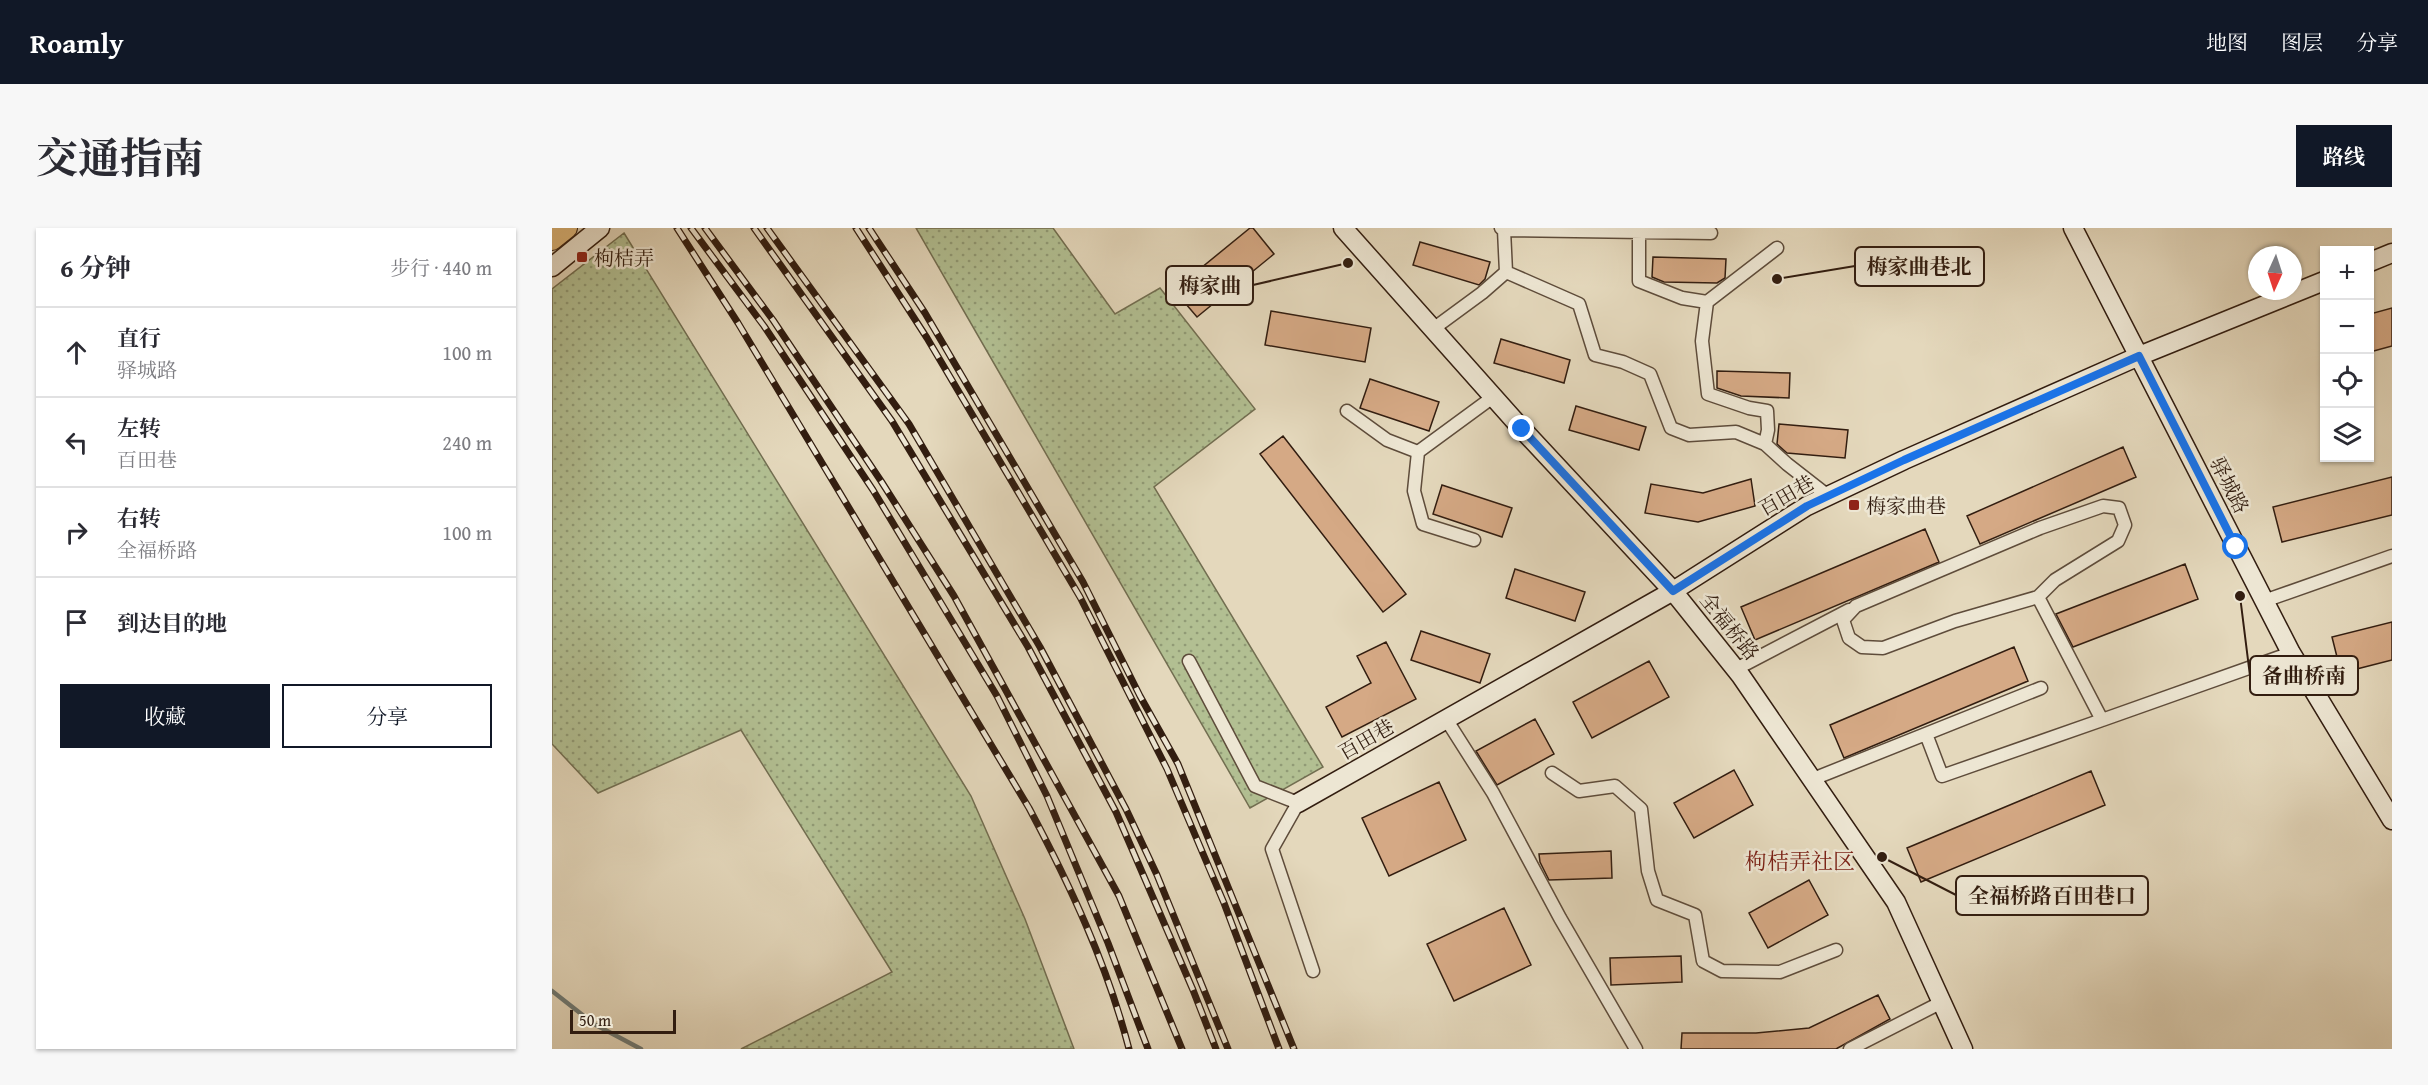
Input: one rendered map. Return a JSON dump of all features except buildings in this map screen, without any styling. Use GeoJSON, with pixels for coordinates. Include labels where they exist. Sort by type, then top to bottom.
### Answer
{"type":"FeatureCollection","features":[{"type":"Feature","properties":{"kind":"main road"},"geometry":{"type":"LineString","coordinates":[[552,240],[567,228]]}},
{"type":"Feature","properties":{"kind":"street"},"geometry":{"type":"LineString","coordinates":[[552,267],[600,228]]}},
{"type":"Feature","properties":{"kind":"street","name":"全福桥路"},"geometry":{"type":"LineString","coordinates":[[1343,228],[1493,397],[1673,591],[1736,669],[1896,902],[1963,1049]]}},
{"type":"Feature","properties":{"kind":"street","name":"驿城路"},"geometry":{"type":"LineString","coordinates":[[2073,228],[2291,653],[2392,820]]}},
{"type":"Feature","properties":{"kind":"street"},"geometry":{"type":"LineString","coordinates":[[1506,272],[1503,229],[1639,232],[1681,230],[1712,233]]}},
{"type":"Feature","properties":{"kind":"street"},"geometry":{"type":"LineString","coordinates":[[1639,232],[1639,281],[1682,298],[1707,302]]}},
{"type":"Feature","properties":{"kind":"street"},"geometry":{"type":"LineString","coordinates":[[1765,444],[1768,430],[1767,411],[1749,408],[1708,394],[1702,341],[1707,302],[1778,248]]}},
{"type":"Feature","properties":{"kind":"street"},"geometry":{"type":"LineString","coordinates":[[2374,260],[2392,253]]}},
{"type":"Feature","properties":{"kind":"street"},"geometry":{"type":"LineString","coordinates":[[1433,329],[1506,272]]}},
{"type":"Feature","properties":{"kind":"street"},"geometry":{"type":"LineString","coordinates":[[1506,272],[1579,304],[1595,355],[1623,362],[1650,374],[1671,428],[1689,435],[1736,432],[1765,444],[1786,464],[1828,496]]}},
{"type":"Feature","properties":{"kind":"street","name":"百田巷"},"geometry":{"type":"LineString","coordinates":[[1298,803],[1673,591],[1807,506],[1914,455],[2139,356],[2320,282]]}},
{"type":"Feature","properties":{"kind":"street"},"geometry":{"type":"LineString","coordinates":[[1474,540],[1423,524],[1414,491],[1418,452],[1493,397]]}},
{"type":"Feature","properties":{"kind":"street"},"geometry":{"type":"LineString","coordinates":[[1347,411],[1387,440],[1418,452]]}},
{"type":"Feature","properties":{"kind":"street"},"geometry":{"type":"LineString","coordinates":[[1736,669],[1856,606],[2040,528],[2103,506],[2119,508],[2125,525],[2118,541],[2055,580],[2038,597],[1955,621],[1883,648],[1862,647],[1849,638],[1843,620],[1856,606]]}},
{"type":"Feature","properties":{"kind":"street"},"geometry":{"type":"LineString","coordinates":[[2264,601],[2392,556]]}},
{"type":"Feature","properties":{"kind":"street"},"geometry":{"type":"LineString","coordinates":[[2038,597],[2102,720]]}},
{"type":"Feature","properties":{"kind":"street"},"geometry":{"type":"LineString","coordinates":[[1926,734],[1942,776],[2291,653]]}},
{"type":"Feature","properties":{"kind":"street"},"geometry":{"type":"LineString","coordinates":[[1189,661],[1255,786],[1298,803],[1272,849],[1313,971]]}},
{"type":"Feature","properties":{"kind":"street"},"geometry":{"type":"LineString","coordinates":[[1813,779],[2041,688]]}},
{"type":"Feature","properties":{"kind":"street"},"geometry":{"type":"LineString","coordinates":[[1446,719],[1493,793],[1560,918],[1636,1049]]}},
{"type":"Feature","properties":{"kind":"street"},"geometry":{"type":"LineString","coordinates":[[1551,773],[1579,791],[1615,786],[1641,809],[1648,871],[1657,900],[1695,915],[1703,961],[1722,971],[1780,972],[1836,950]]}},
{"type":"Feature","properties":{"kind":"street"},"geometry":{"type":"LineString","coordinates":[[1850,1049],[1942,1002]]}},
{"type":"Feature","properties":{"kind":"green space"},"geometry":{"type":"Polygon","coordinates":[[[916,228],[1053,228],[1115,314],[1160,288],[1255,409],[1154,487],[1323,767],[1250,808],[916,228]]]}},
{"type":"Feature","properties":{"kind":"green space"},"geometry":{"type":"Polygon","coordinates":[[[624,233],[971,796],[1025,919],[1074,1049],[741,1049],[892,972],[741,730],[598,793],[552,744],[552,289],[624,233]]]}},
{"type":"Feature","properties":{"kind":"waterway"},"geometry":{"type":"LineString","coordinates":[[552,991],[594,1024],[641,1049]]}},
{"type":"Feature","properties":{"kind":"railway"},"geometry":{"type":"LineString","coordinates":[[677,228],[738,323],[1029,808],[1059,866],[1099,956],[1129,1049]]}},
{"type":"Feature","properties":{"kind":"railway"},"geometry":{"type":"LineString","coordinates":[[691,228],[764,326],[873,490],[997,696],[1047,796],[1108,943],[1148,1049]]}},
{"type":"Feature","properties":{"kind":"railway"},"geometry":{"type":"LineString","coordinates":[[705,228],[773,320],[881,481],[954,596],[1119,896],[1182,1049]]}},
{"type":"Feature","properties":{"kind":"railway"},"geometry":{"type":"LineString","coordinates":[[754,228],[892,421],[1028,647],[1116,812],[1216,1049]]}},
{"type":"Feature","properties":{"kind":"railway"},"geometry":{"type":"LineString","coordinates":[[767,228],[909,424],[1040,647],[1126,809],[1157,875],[1228,1049]]}},
{"type":"Feature","properties":{"kind":"railway"},"geometry":{"type":"LineString","coordinates":[[856,228],[927,338],[1080,597],[1167,769],[1224,903],[1279,1049]]}},
{"type":"Feature","properties":{"kind":"railway"},"geometry":{"type":"LineString","coordinates":[[869,228],[925,313],[1083,582],[1140,696],[1178,764],[1294,1049]]}},
{"type":"Feature","properties":{"kind":"place","name":"枸桔弄"},"geometry":{"type":"Point","coordinates":[582,257]}},
{"type":"Feature","properties":{"kind":"place","name":"梅家曲"},"geometry":{"type":"Point","coordinates":[1348,263]}},
{"type":"Feature","properties":{"kind":"place","name":"梅家曲巷北"},"geometry":{"type":"Point","coordinates":[1777,279]}},
{"type":"Feature","properties":{"kind":"place","name":"梅家曲巷"},"geometry":{"type":"Point","coordinates":[1854,505]}},
{"type":"Feature","properties":{"kind":"place","name":"备曲桥南"},"geometry":{"type":"Point","coordinates":[2240,596]}},
{"type":"Feature","properties":{"kind":"place","name":"全福桥路百田巷口"},"geometry":{"type":"Point","coordinates":[1882,857]}},
{"type":"Feature","properties":{"kind":"district","name":"枸桔弄社区"},"geometry":{"type":"Point","coordinates":[1800,861]}},
{"type":"Feature","properties":{"kind":"route"},"geometry":{"type":"LineString","coordinates":[[1522,429],[1673,591],[1807,506],[1904,460],[2139,356],[2236,547]]}}]}
